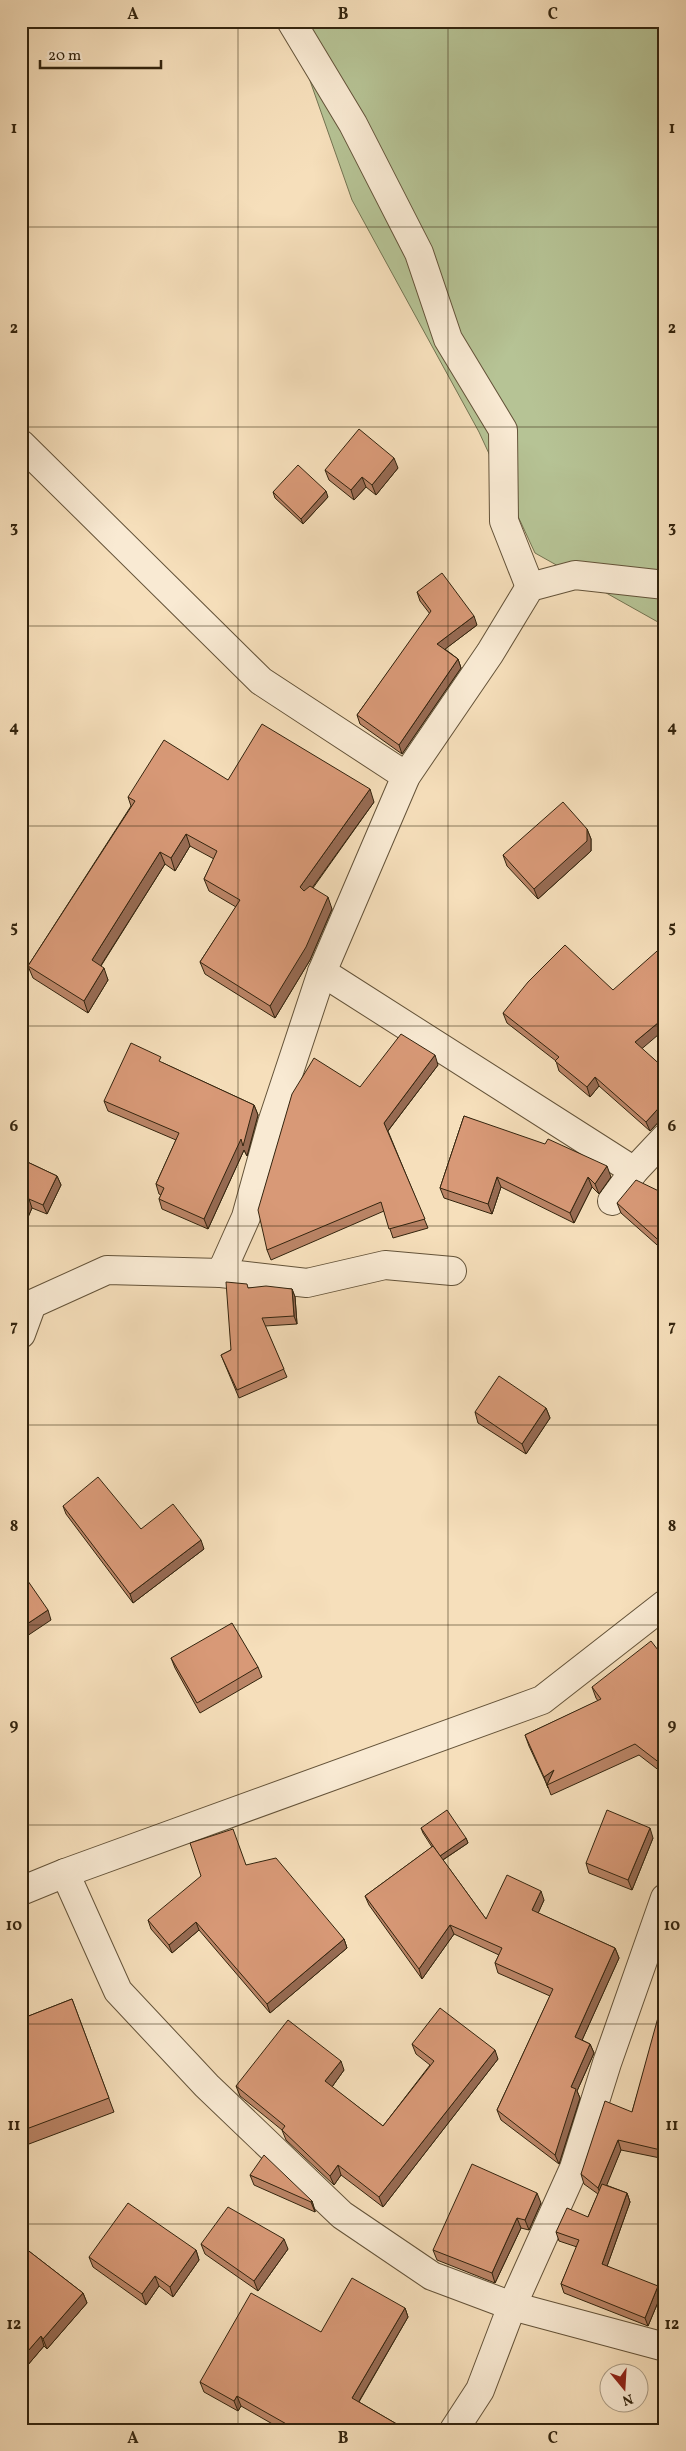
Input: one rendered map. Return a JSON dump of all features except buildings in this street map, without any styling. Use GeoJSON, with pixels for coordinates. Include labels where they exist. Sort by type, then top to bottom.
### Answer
{"type":"FeatureCollection","features":[{"type":"Feature","properties":{"kind":"street"},"geometry":{"type":"LineString","coordinates":[[291,21],[353,124],[419,253],[448,339],[503,430],[504,521],[530,587]]}},
{"type":"Feature","properties":{"kind":"street"},"geometry":{"type":"LineString","coordinates":[[21,444],[261,681],[406,776]]}},
{"type":"Feature","properties":{"kind":"street"},"geometry":{"type":"LineString","coordinates":[[221,1273],[246,1217],[272,1123],[322,972],[406,776],[490,653],[530,587],[575,575],[665,584]]}},
{"type":"Feature","properties":{"kind":"street"},"geometry":{"type":"LineString","coordinates":[[322,972],[634,1171]]}},
{"type":"Feature","properties":{"kind":"street"},"geometry":{"type":"LineString","coordinates":[[612,1201],[634,1171],[665,1138]]}},
{"type":"Feature","properties":{"kind":"street"},"geometry":{"type":"LineString","coordinates":[[21,1334],[32,1304],[107,1270],[221,1273],[306,1283],[384,1265],[452,1271]]}},
{"type":"Feature","properties":{"kind":"street"},"geometry":{"type":"LineString","coordinates":[[21,1891],[65,1873],[542,1700],[665,1604]]}},
{"type":"Feature","properties":{"kind":"street"},"geometry":{"type":"LineString","coordinates":[[65,1873],[118,1991],[214,2093],[342,2215],[432,2276],[512,2306],[665,2346]]}},
{"type":"Feature","properties":{"kind":"street"},"geometry":{"type":"LineString","coordinates":[[454,2430],[480,2390],[512,2306],[574,2168],[607,2063],[665,1898]]}},
{"type":"Feature","properties":{"kind":"green space"},"geometry":{"type":"Polygon","coordinates":[[[289,21],[665,21],[665,626],[535,553],[479,432],[352,200],[289,21]]]}}]}
